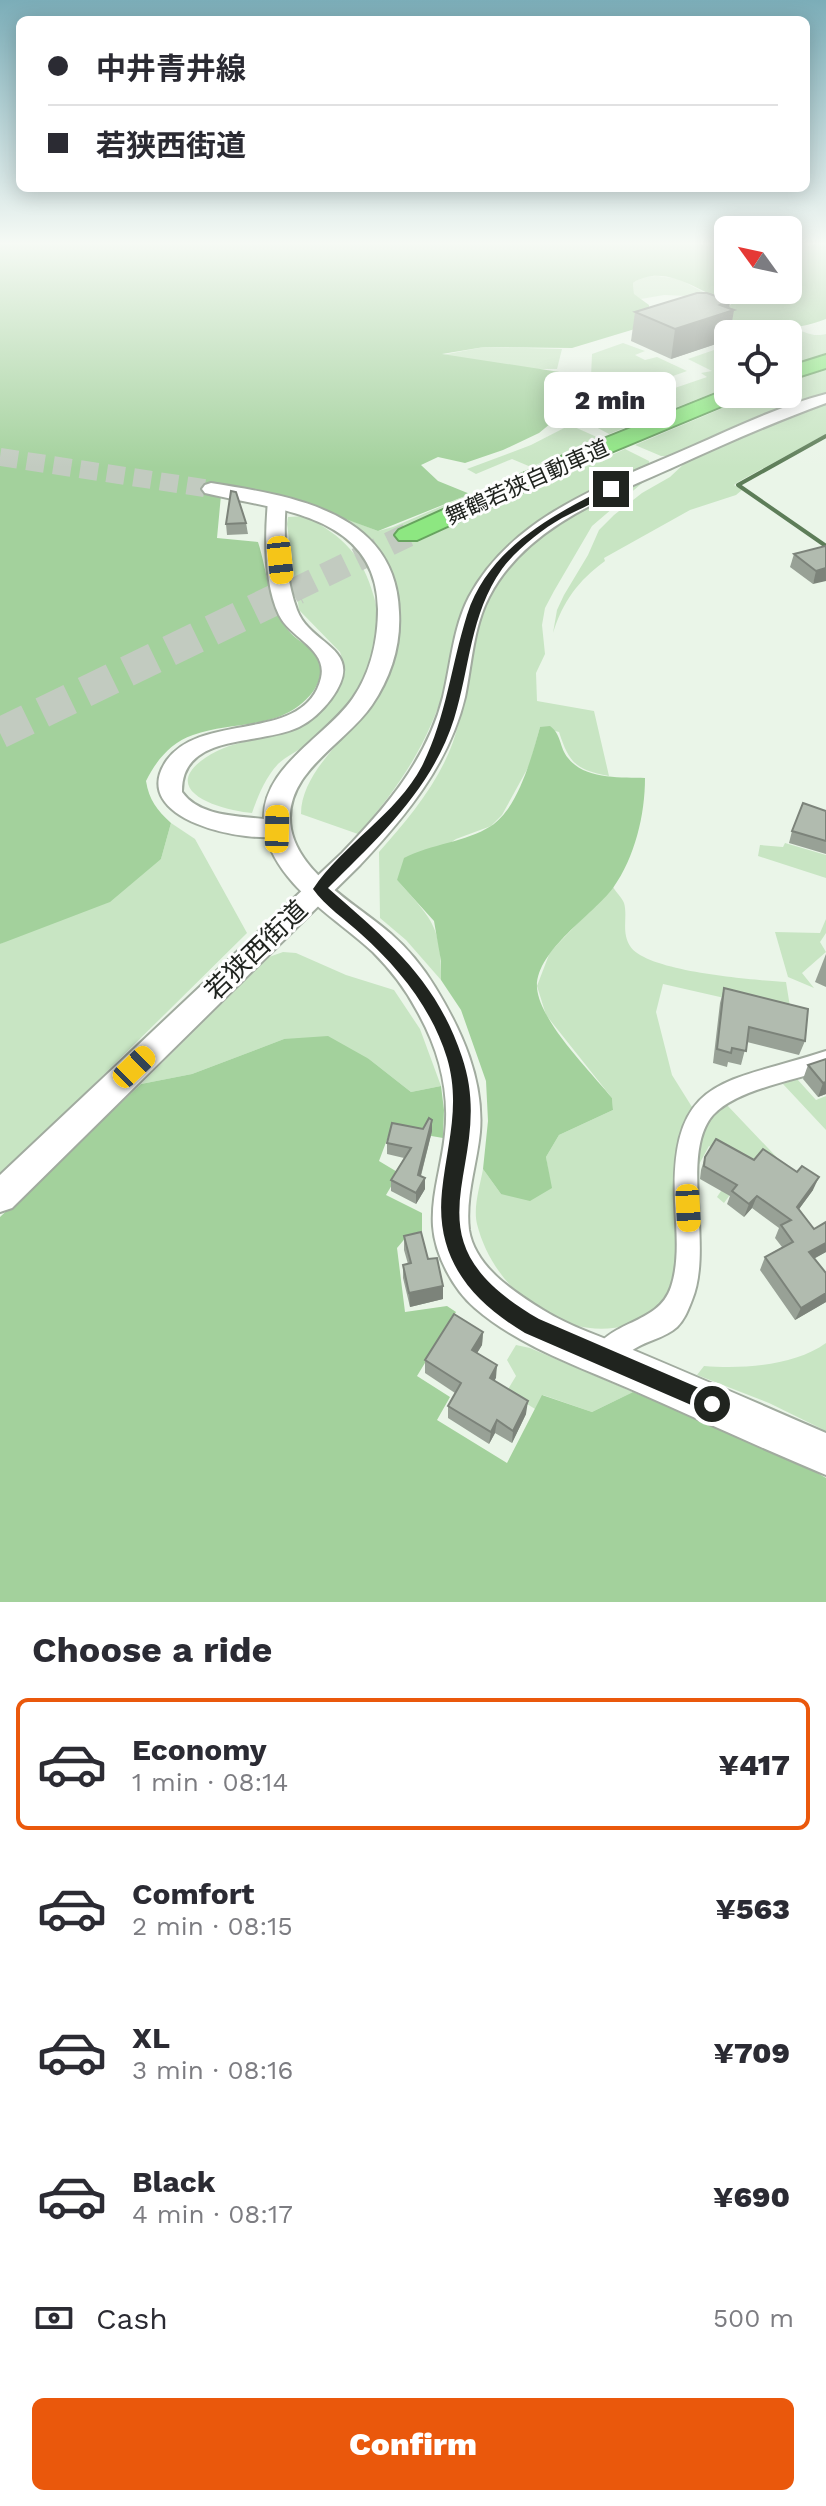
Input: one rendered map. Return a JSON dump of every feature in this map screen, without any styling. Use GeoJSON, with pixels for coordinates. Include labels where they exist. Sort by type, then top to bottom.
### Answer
{"type":"FeatureCollection","features":[{"type":"Feature","properties":{"kind":"highway"},"geometry":{"type":"LineString","coordinates":[[802,369],[826,361]]}},
{"type":"Feature","properties":{"kind":"highway","name":"舞鶴若狭自動車道"},"geometry":{"type":"LineString","coordinates":[[408,535],[584,455],[714,402]]}},
{"type":"Feature","properties":{"kind":"main road"},"geometry":{"type":"LineString","coordinates":[[211,489],[317,512],[360,540],[383,568],[390,594],[390,610],[385,649],[373,687],[359,707],[297,769],[283,791],[277,809],[277,829],[285,851],[301,873],[396,957],[432,1007],[455,1059],[463,1116],[449,1224],[457,1251],[470,1276],[507,1311],[532,1326],[826,1454]]}},
{"type":"Feature","properties":{"kind":"street","name":"若狭西街道"},"geometry":{"type":"LineString","coordinates":[[0,1197],[384,824],[426,770],[448,720],[473,611],[488,582],[511,554],[555,518],[593,498],[739,432],[826,398]]}},
{"type":"Feature","properties":{"kind":"street"},"geometry":{"type":"LineString","coordinates":[[277,501],[274,521],[287,613],[301,630],[324,649],[332,661],[333,675],[327,688],[305,713],[276,727],[224,736],[202,744],[176,764],[169,785],[171,798],[183,809],[215,819],[277,829]]}},
{"type":"Feature","properties":{"kind":"street"},"geometry":{"type":"LineString","coordinates":[[605,1357],[623,1340],[655,1326],[674,1312],[685,1289],[691,1260],[686,1157],[689,1136],[704,1108],[739,1089],[826,1060]]}},
{"type":"Feature","properties":{"kind":"green space"},"geometry":{"type":"Polygon","coordinates":[[[0,319],[648,319],[648,325],[572,348],[484,347],[442,354],[566,373],[570,383],[599,396],[572,406],[539,433],[503,450],[465,463],[438,457],[421,465],[438,481],[470,494],[378,531],[286,497],[213,485],[221,495],[217,538],[258,542],[272,598],[281,620],[291,634],[318,658],[320,676],[312,693],[286,713],[257,723],[193,735],[171,748],[159,760],[146,781],[154,804],[171,823],[161,859],[110,902],[0,944],[0,319]]]}},
{"type":"Feature","properties":{"kind":"green space"},"geometry":{"type":"Polygon","coordinates":[[[727,319],[826,319],[802,325],[802,320],[727,319]]]}},
{"type":"Feature","properties":{"kind":"green space"},"geometry":{"type":"Polygon","coordinates":[[[802,332],[826,334],[826,353],[802,361],[802,332]]]}},
{"type":"Feature","properties":{"kind":"green space"},"geometry":{"type":"Polygon","coordinates":[[[623,343],[645,351],[635,355],[645,360],[657,357],[687,371],[627,387],[603,383],[591,377],[592,354],[623,343]]]}},
{"type":"Feature","properties":{"kind":"green space"},"geometry":{"type":"Polygon","coordinates":[[[484,347],[562,349],[557,369],[528,369],[442,355],[484,347]]]}},
{"type":"Feature","properties":{"kind":"green space"},"geometry":{"type":"Polygon","coordinates":[[[714,350],[714,393],[609,434],[596,427],[590,419],[602,404],[624,392],[649,388],[669,390],[707,377],[701,373],[712,371],[688,359],[714,350]]]}},
{"type":"Feature","properties":{"kind":"green space"},"geometry":{"type":"Polygon","coordinates":[[[826,368],[826,393],[802,403],[802,377],[826,368]]]}},
{"type":"Feature","properties":{"kind":"green space"},"geometry":{"type":"Polygon","coordinates":[[[826,403],[826,434],[738,482],[734,485],[742,490],[736,495],[690,510],[604,558],[605,561],[573,592],[553,633],[557,610],[564,595],[599,530],[614,515],[642,493],[670,477],[688,460],[826,403]]]}},
{"type":"Feature","properties":{"kind":"green space"},"geometry":{"type":"Polygon","coordinates":[[[723,408],[789,408],[670,456],[661,456],[635,445],[723,408]]]}},
{"type":"Feature","properties":{"kind":"green space"},"geometry":{"type":"Polygon","coordinates":[[[570,425],[599,438],[531,467],[512,459],[476,474],[467,469],[531,445],[570,425]]]}},
{"type":"Feature","properties":{"kind":"green space"},"geometry":{"type":"Polygon","coordinates":[[[625,449],[649,461],[649,468],[580,499],[537,524],[499,555],[483,575],[465,611],[448,678],[423,742],[401,780],[358,834],[301,814],[308,784],[316,770],[378,694],[390,663],[398,619],[393,575],[384,558],[355,529],[311,505],[378,531],[470,494],[481,495],[404,533],[418,541],[625,449]]]}},
{"type":"Feature","properties":{"kind":"green space"},"geometry":{"type":"Polygon","coordinates":[[[648,478],[592,526],[545,608],[542,625],[545,654],[536,673],[537,701],[594,711],[609,776],[581,768],[566,751],[559,732],[540,727],[530,764],[502,815],[491,826],[456,839],[397,880],[432,924],[439,947],[441,980],[406,940],[380,918],[379,852],[421,800],[447,757],[459,722],[481,617],[500,579],[530,545],[548,531],[648,478]]]}},
{"type":"Feature","properties":{"kind":"green space"},"geometry":{"type":"Polygon","coordinates":[[[306,516],[341,540],[364,569],[378,620],[373,660],[364,679],[339,713],[308,743],[273,769],[252,813],[212,804],[191,790],[188,781],[192,770],[215,752],[287,731],[310,719],[330,700],[341,677],[343,665],[340,652],[299,610],[287,524],[288,517],[306,516]]]}},
{"type":"Feature","properties":{"kind":"green space"},"geometry":{"type":"Polygon","coordinates":[[[550,726],[557,733],[565,754],[575,765],[604,776],[645,778],[645,792],[637,835],[621,876],[604,899],[555,947],[539,974],[537,988],[547,1016],[612,1098],[613,1110],[559,1135],[546,1157],[552,1188],[530,1201],[501,1194],[483,1169],[488,1121],[486,1081],[461,1010],[441,980],[434,921],[397,880],[404,858],[471,836],[501,818],[523,781],[540,727],[550,726]]]}},
{"type":"Feature","properties":{"kind":"green space"},"geometry":{"type":"Polygon","coordinates":[[[171,823],[195,839],[247,933],[0,1177],[0,944],[161,859],[171,823]]]}},
{"type":"Feature","properties":{"kind":"green space"},"geometry":{"type":"Polygon","coordinates":[[[785,843],[826,855],[826,878],[758,856],[760,845],[783,847],[785,843]]]}},
{"type":"Feature","properties":{"kind":"green space"},"geometry":{"type":"Polygon","coordinates":[[[613,887],[624,903],[627,940],[640,955],[702,973],[786,982],[791,1013],[663,984],[656,1012],[672,1075],[692,1107],[681,1134],[684,1259],[668,1305],[634,1324],[604,1329],[555,1319],[514,1290],[485,1248],[476,1211],[483,1169],[501,1194],[551,1188],[546,1157],[559,1135],[613,1110],[612,1098],[546,1015],[537,986],[550,952],[613,887]]]}},
{"type":"Feature","properties":{"kind":"green space"},"geometry":{"type":"Polygon","coordinates":[[[826,919],[826,933],[820,942],[826,952],[802,973],[814,988],[788,977],[775,932],[820,933],[826,919]]]}},
{"type":"Feature","properties":{"kind":"green space"},"geometry":{"type":"Polygon","coordinates":[[[283,952],[296,953],[346,975],[394,990],[420,1029],[441,1086],[411,1092],[369,1059],[284,1039],[192,1074],[141,1084],[269,957],[283,952]]]}},
{"type":"Feature","properties":{"kind":"green space"},"geometry":{"type":"Polygon","coordinates":[[[328,1036],[369,1059],[411,1092],[441,1086],[443,1138],[391,1129],[379,1161],[399,1173],[386,1195],[422,1213],[422,1231],[408,1235],[397,1248],[405,1312],[447,1306],[456,1312],[417,1376],[450,1397],[437,1420],[507,1463],[542,1395],[592,1412],[633,1392],[792,1458],[826,1478],[826,1602],[0,1602],[0,1217],[141,1084],[192,1074],[284,1039],[328,1036]]]}},
{"type":"Feature","properties":{"kind":"green space"},"geometry":{"type":"Polygon","coordinates":[[[797,1079],[816,1100],[826,1096],[826,1130],[783,1084],[797,1079]]]}},
{"type":"Feature","properties":{"kind":"green space"},"geometry":{"type":"Polygon","coordinates":[[[726,1104],[786,1167],[758,1157],[724,1203],[717,1197],[739,1164],[709,1146],[696,1170],[702,1123],[726,1104]]]}},
{"type":"Feature","properties":{"kind":"green space"},"geometry":{"type":"Polygon","coordinates":[[[826,1343],[826,1431],[769,1403],[697,1375],[704,1366],[751,1366],[784,1361],[826,1343]]]}},
{"type":"Feature","properties":{"kind":"green space"},"geometry":{"type":"Polygon","coordinates":[[[516,1345],[530,1348],[633,1392],[592,1412],[543,1395],[535,1409],[507,1391],[516,1376],[507,1360],[516,1345]]]}},
{"type":"Feature","properties":{"kind":"building"},"geometry":{"type":"Polygon","coordinates":[[[651,319],[707,319],[675,329],[651,319]]]}},
{"type":"Feature","properties":{"kind":"building"},"geometry":{"type":"Polygon","coordinates":[[[231,491],[236,492],[246,523],[226,524],[231,491]]]}},
{"type":"Feature","properties":{"kind":"building"},"geometry":{"type":"Polygon","coordinates":[[[825,546],[826,568],[816,571],[794,554],[825,546]]]}},
{"type":"Feature","properties":{"kind":"building"},"geometry":{"type":"Polygon","coordinates":[[[803,803],[826,811],[826,841],[792,831],[803,803]]]}},
{"type":"Feature","properties":{"kind":"building"},"geometry":{"type":"Polygon","coordinates":[[[724,988],[808,1009],[805,1041],[749,1027],[746,1051],[732,1048],[731,1053],[717,1049],[724,988]]]}},
{"type":"Feature","properties":{"kind":"building"},"geometry":{"type":"Polygon","coordinates":[[[826,1059],[826,1082],[823,1083],[808,1065],[826,1059]]]}},
{"type":"Feature","properties":{"kind":"building"},"geometry":{"type":"Polygon","coordinates":[[[429,1118],[432,1120],[418,1175],[425,1178],[416,1193],[391,1180],[411,1148],[387,1143],[392,1123],[423,1129],[429,1118]]]}},
{"type":"Feature","properties":{"kind":"building"},"geometry":{"type":"Polygon","coordinates":[[[716,1139],[754,1160],[763,1149],[797,1172],[802,1166],[819,1177],[797,1207],[814,1229],[826,1222],[826,1243],[809,1252],[826,1273],[826,1293],[801,1308],[765,1257],[793,1242],[781,1225],[791,1220],[757,1196],[749,1204],[732,1191],[737,1185],[704,1166],[705,1157],[716,1139]]]}},
{"type":"Feature","properties":{"kind":"building"},"geometry":{"type":"Polygon","coordinates":[[[421,1232],[428,1259],[437,1258],[443,1286],[409,1293],[403,1265],[411,1263],[404,1236],[421,1232]]]}},
{"type":"Feature","properties":{"kind":"building"},"geometry":{"type":"Polygon","coordinates":[[[454,1314],[483,1332],[472,1350],[497,1365],[490,1378],[528,1401],[513,1431],[497,1420],[491,1432],[448,1406],[461,1383],[425,1360],[454,1314]]]}},
{"type":"Feature","properties":{"kind":"waterway"},"geometry":{"type":"LineString","coordinates":[[826,436],[738,485],[826,546]]}},
{"type":"Feature","properties":{"kind":"tunnel"},"geometry":{"type":"LineString","coordinates":[[0,457],[211,489]]}},
{"type":"Feature","properties":{"kind":"tunnel"},"geometry":{"type":"LineString","coordinates":[[292,591],[408,535]]}},
{"type":"Feature","properties":{"kind":"tunnel"},"geometry":{"type":"LineString","coordinates":[[0,733],[297,589]]}},
{"type":"Feature","properties":{"kind":"route"},"geometry":{"type":"LineString","coordinates":[[611,489],[555,518],[524,541],[498,567],[473,611],[448,720],[426,770],[388,820],[320,889],[396,957],[432,1007],[455,1059],[463,1116],[449,1224],[457,1251],[470,1276],[486,1295],[532,1326],[712,1404]]}}]}
